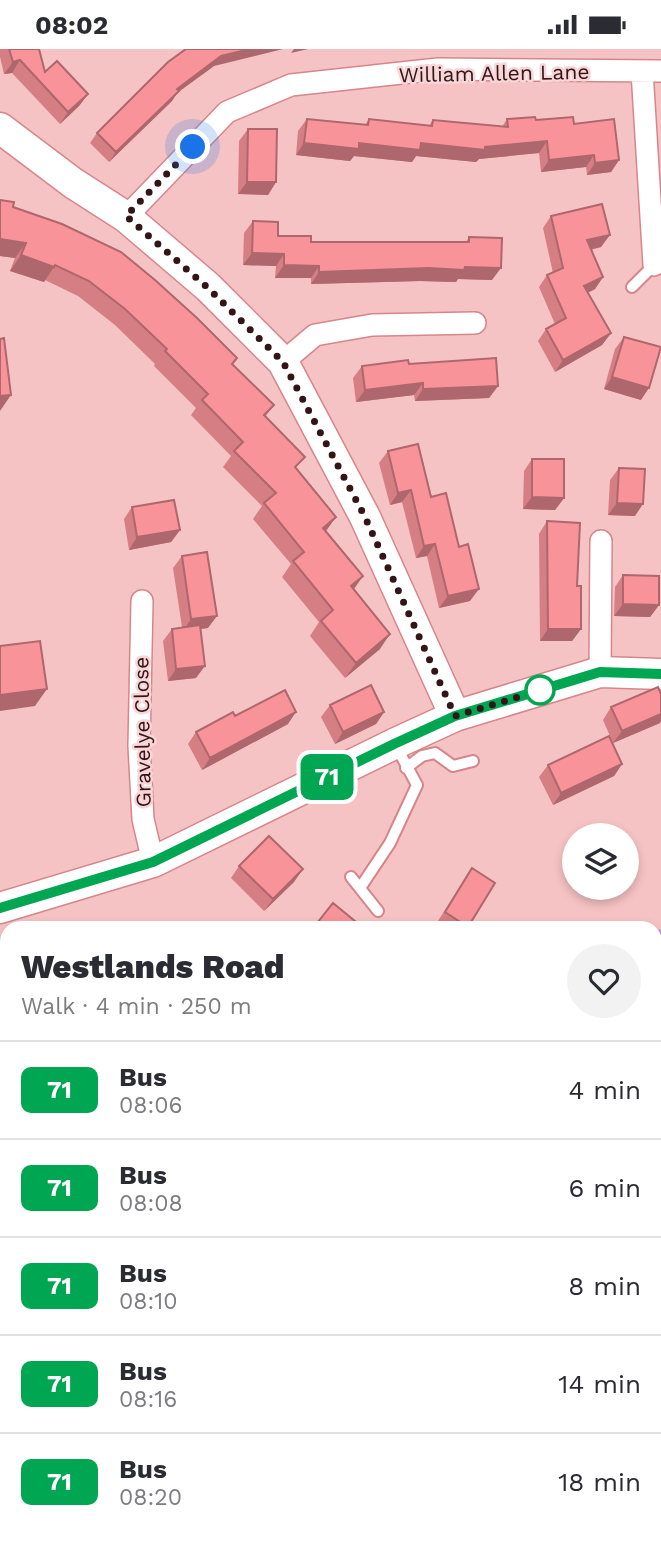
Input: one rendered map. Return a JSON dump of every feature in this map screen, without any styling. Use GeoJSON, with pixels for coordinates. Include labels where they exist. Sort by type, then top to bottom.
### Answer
{"type":"FeatureCollection","features":[{"type":"Feature","properties":{"kind":"street","name":"William Allen Lane"},"geometry":{"type":"LineString","coordinates":[[126,216],[227,112],[290,85],[438,69],[652,71]]}},
{"type":"Feature","properties":{"kind":"street"},"geometry":{"type":"LineString","coordinates":[[652,71],[658,267]]}},
{"type":"Feature","properties":{"kind":"street"},"geometry":{"type":"LineString","coordinates":[[0,128],[73,183],[126,216],[208,288],[283,362],[365,517],[455,716]]}},
{"type":"Feature","properties":{"kind":"street"},"geometry":{"type":"LineString","coordinates":[[283,362],[315,335],[373,325],[475,323]]}},
{"type":"Feature","properties":{"kind":"street"},"geometry":{"type":"LineString","coordinates":[[600,672],[601,541]]}},
{"type":"Feature","properties":{"kind":"street","name":"Gravelye Close"},"geometry":{"type":"LineString","coordinates":[[142,601],[139,746],[143,820],[153,862]]}},
{"type":"Feature","properties":{"kind":"street"},"geometry":{"type":"LineString","coordinates":[[0,908],[153,862],[400,756],[455,716],[600,672],[661,674]]}},
{"type":"Feature","properties":{"kind":"lane"},"geometry":{"type":"LineString","coordinates":[[632,287],[658,267]]}},
{"type":"Feature","properties":{"kind":"lane"},"geometry":{"type":"LineString","coordinates":[[400,756],[435,753],[453,766],[473,761]]}},
{"type":"Feature","properties":{"kind":"lane"},"geometry":{"type":"LineString","coordinates":[[360,888],[390,843],[417,785],[400,756]]}},
{"type":"Feature","properties":{"kind":"lane"},"geometry":{"type":"LineString","coordinates":[[351,877],[378,911]]}},
{"type":"Feature","properties":{"kind":"building"},"geometry":{"type":"Polygon","coordinates":[[[9,49],[39,49],[45,72],[57,61],[88,94],[68,112],[20,60],[13,62],[9,49]]]}},
{"type":"Feature","properties":{"kind":"building"},"geometry":{"type":"Polygon","coordinates":[[[186,49],[250,49],[221,56],[177,89],[179,91],[116,152],[97,133],[168,62],[186,49]]]}},
{"type":"Feature","properties":{"kind":"building"},"geometry":{"type":"Polygon","coordinates":[[[535,117],[536,120],[573,117],[574,124],[614,119],[619,160],[595,163],[594,155],[549,160],[547,141],[485,147],[485,150],[421,143],[420,150],[359,143],[359,149],[304,143],[307,119],[368,125],[369,119],[432,126],[433,120],[508,127],[507,119],[535,117]]]}},
{"type":"Feature","properties":{"kind":"building"},"geometry":{"type":"Polygon","coordinates":[[[248,129],[277,129],[276,182],[247,182],[248,129]]]}},
{"type":"Feature","properties":{"kind":"building"},"geometry":{"type":"Polygon","coordinates":[[[0,200],[14,202],[13,207],[62,224],[121,252],[197,318],[237,358],[232,364],[274,405],[264,415],[305,457],[295,467],[336,517],[323,528],[363,576],[351,586],[390,634],[356,663],[321,621],[333,610],[293,561],[304,552],[264,503],[276,493],[234,451],[243,442],[202,400],[208,394],[165,351],[167,349],[125,309],[89,281],[55,265],[54,267],[21,255],[26,243],[0,239],[0,200]]]}},
{"type":"Feature","properties":{"kind":"building"},"geometry":{"type":"Polygon","coordinates":[[[602,204],[610,235],[587,240],[603,277],[584,286],[611,333],[563,360],[546,329],[566,318],[547,275],[563,268],[551,216],[602,204]]]}},
{"type":"Feature","properties":{"kind":"building"},"geometry":{"type":"Polygon","coordinates":[[[253,221],[278,222],[278,236],[311,236],[311,242],[469,242],[469,237],[502,238],[501,268],[319,272],[319,266],[284,265],[284,254],[252,253],[253,221]]]}},
{"type":"Feature","properties":{"kind":"building"},"geometry":{"type":"Polygon","coordinates":[[[624,337],[661,347],[649,388],[612,377],[624,337]]]}},
{"type":"Feature","properties":{"kind":"building"},"geometry":{"type":"Polygon","coordinates":[[[4,338],[11,395],[0,396],[0,339],[4,338]]]}},
{"type":"Feature","properties":{"kind":"building"},"geometry":{"type":"Polygon","coordinates":[[[496,358],[498,386],[423,389],[423,383],[365,390],[362,366],[408,360],[409,364],[496,358]]]}},
{"type":"Feature","properties":{"kind":"building"},"geometry":{"type":"Polygon","coordinates":[[[418,444],[431,497],[446,493],[459,547],[468,544],[479,589],[448,596],[435,544],[424,546],[411,490],[398,493],[388,451],[418,444]]]}},
{"type":"Feature","properties":{"kind":"building"},"geometry":{"type":"Polygon","coordinates":[[[532,459],[564,459],[564,498],[532,497],[532,459]]]}},
{"type":"Feature","properties":{"kind":"building"},"geometry":{"type":"Polygon","coordinates":[[[619,468],[645,469],[643,504],[617,503],[619,468]]]}},
{"type":"Feature","properties":{"kind":"building"},"geometry":{"type":"Polygon","coordinates":[[[174,500],[180,530],[137,537],[132,507],[174,500]]]}},
{"type":"Feature","properties":{"kind":"building"},"geometry":{"type":"Polygon","coordinates":[[[547,521],[580,523],[577,586],[581,586],[581,629],[548,629],[547,521]]]}},
{"type":"Feature","properties":{"kind":"building"},"geometry":{"type":"Polygon","coordinates":[[[207,552],[217,616],[191,619],[182,556],[207,552]]]}},
{"type":"Feature","properties":{"kind":"building"},"geometry":{"type":"Polygon","coordinates":[[[623,575],[659,576],[659,605],[623,604],[623,575]]]}},
{"type":"Feature","properties":{"kind":"building"},"geometry":{"type":"Polygon","coordinates":[[[200,625],[205,666],[176,669],[172,629],[200,625]]]}},
{"type":"Feature","properties":{"kind":"building"},"geometry":{"type":"Polygon","coordinates":[[[40,641],[47,689],[0,695],[0,646],[40,641]]]}},
{"type":"Feature","properties":{"kind":"building"},"geometry":{"type":"Polygon","coordinates":[[[371,685],[384,712],[343,732],[330,705],[371,685]]]}},
{"type":"Feature","properties":{"kind":"building"},"geometry":{"type":"Polygon","coordinates":[[[658,687],[661,694],[661,714],[622,731],[611,707],[658,687]]]}},
{"type":"Feature","properties":{"kind":"building"},"geometry":{"type":"Polygon","coordinates":[[[285,690],[296,712],[210,758],[196,732],[233,712],[235,716],[285,690]]]}},
{"type":"Feature","properties":{"kind":"building"},"geometry":{"type":"Polygon","coordinates":[[[609,736],[622,764],[561,793],[548,765],[609,736]]]}},
{"type":"Feature","properties":{"kind":"building"},"geometry":{"type":"Polygon","coordinates":[[[269,836],[303,869],[273,899],[239,866],[269,836]]]}},
{"type":"Feature","properties":{"kind":"building"},"geometry":{"type":"Polygon","coordinates":[[[472,868],[495,883],[472,921],[459,921],[445,912],[472,868]]]}},
{"type":"Feature","properties":{"kind":"building"},"geometry":{"type":"Polygon","coordinates":[[[333,903],[355,921],[319,921],[333,903]]]}},
{"type":"Feature","properties":{"kind":"bus line","name":"71"},"geometry":{"type":"LineString","coordinates":[[0,908],[153,862],[455,716],[600,672],[661,674]]}},
{"type":"Feature","properties":{"kind":"route"},"geometry":{"type":"LineString","coordinates":[[193,147],[126,216],[208,288],[283,362],[365,517],[455,716],[552,687],[540,690]]}}]}
